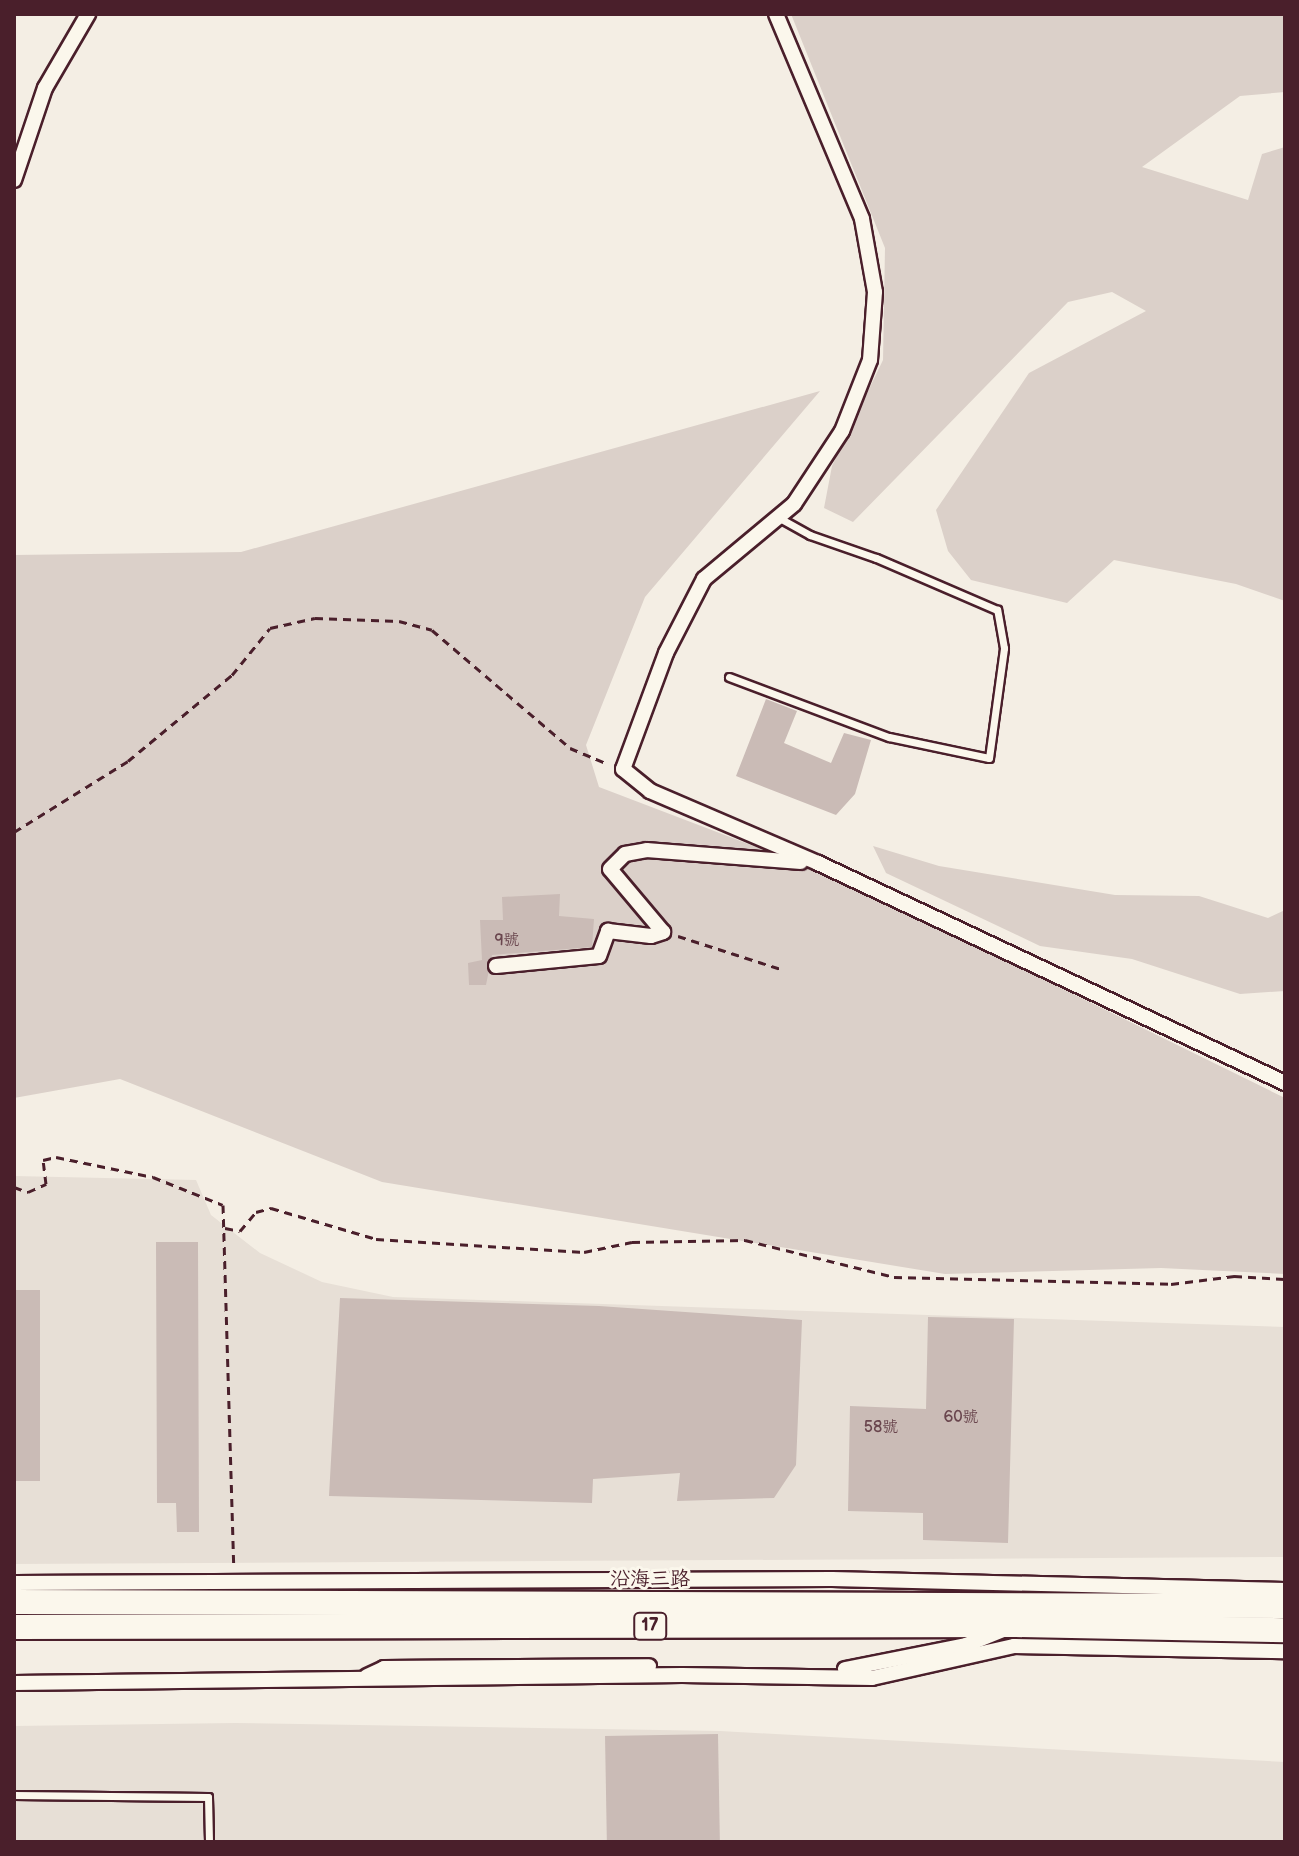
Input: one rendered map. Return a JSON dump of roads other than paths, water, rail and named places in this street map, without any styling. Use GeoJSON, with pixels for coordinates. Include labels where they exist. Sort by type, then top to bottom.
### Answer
{"type":"FeatureCollection","features":[{"type":"Feature","properties":{"kind":"main road","name":"沿海三路"},"geometry":{"type":"LineString","coordinates":[[14,1602],[101,1592],[253,1603],[1285,1606]]}},
{"type":"Feature","properties":{"kind":"main road","name":"沿海三路"},"geometry":{"type":"LineString","coordinates":[[14,1627],[102,1627],[253,1603]]}},
{"type":"Feature","properties":{"kind":"main road","name":"沿海三路"},"geometry":{"type":"LineString","coordinates":[[1015,1603],[1285,1630]]}},
{"type":"Feature","properties":{"kind":"street"},"geometry":{"type":"LineString","coordinates":[[14,180],[45,88],[88,14]]}},
{"type":"Feature","properties":{"kind":"street"},"geometry":{"type":"LineString","coordinates":[[776,14],[862,219],[875,292],[870,360],[842,431],[794,504],[704,579],[666,653],[623,769],[650,791],[818,863],[1285,1083]]}},
{"type":"Feature","properties":{"kind":"street"},"geometry":{"type":"LineString","coordinates":[[496,966],[599,956],[608,931],[651,936],[663,932],[610,869],[625,854],[647,850],[818,863]]}},
{"type":"Feature","properties":{"kind":"street","name":"沿海三路"},"geometry":{"type":"LineString","coordinates":[[14,1583],[101,1592]]}},
{"type":"Feature","properties":{"kind":"street","name":"沿海三路"},"geometry":{"type":"LineString","coordinates":[[253,1603],[1015,1603],[1285,1590]]}},
{"type":"Feature","properties":{"kind":"street"},"geometry":{"type":"LineString","coordinates":[[101,1592],[102,1627]]}},
{"type":"Feature","properties":{"kind":"street","name":"沿海三路"},"geometry":{"type":"LineString","coordinates":[[363,1678],[384,1668],[861,1669],[966,1645],[1015,1603]]}},
{"type":"Feature","properties":{"kind":"street","name":"沿海三路"},"geometry":{"type":"LineString","coordinates":[[14,1683],[363,1678],[872,1678],[1014,1646],[1285,1651]]}},
{"type":"Feature","properties":{"kind":"lane"},"geometry":{"type":"LineString","coordinates":[[729,677],[889,737],[989,758],[1004,648],[997,610],[810,535],[778,517]]}},
{"type":"Feature","properties":{"kind":"lane"},"geometry":{"type":"LineString","coordinates":[[14,1795],[208,1797],[209,1842]]}}]}
